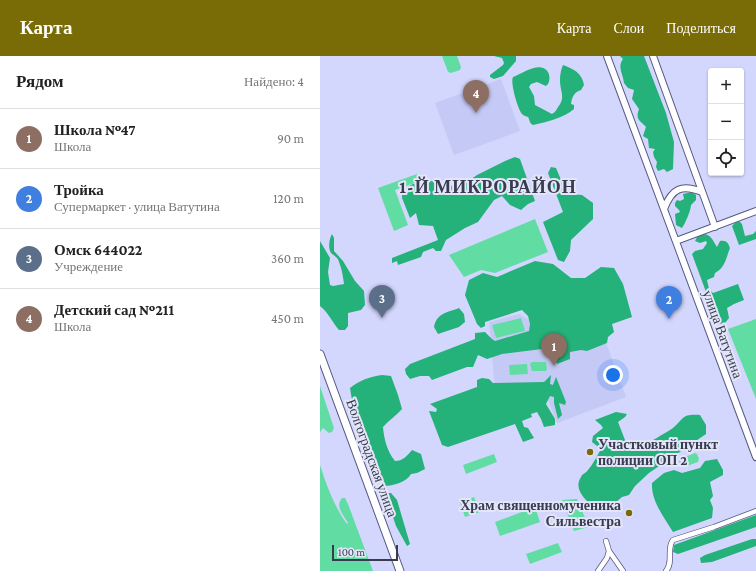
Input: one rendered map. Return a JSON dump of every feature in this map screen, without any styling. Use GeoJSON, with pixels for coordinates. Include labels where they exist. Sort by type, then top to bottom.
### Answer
{"type":"FeatureCollection","features":[{"type":"Feature","properties":{"kind":"main road","name":"улица Ватутина"},"geometry":{"type":"LineString","coordinates":[[607,56],[756,457]]}},
{"type":"Feature","properties":{"kind":"main road"},"geometry":{"type":"LineString","coordinates":[[653,56],[715,227]]}},
{"type":"Feature","properties":{"kind":"main road"},"geometry":{"type":"LineString","coordinates":[[664,209],[668,197],[678,189],[691,187],[702,192]]}},
{"type":"Feature","properties":{"kind":"main road"},"geometry":{"type":"LineString","coordinates":[[676,241],[756,211]]}},
{"type":"Feature","properties":{"kind":"main road","name":"Волгоградская улица"},"geometry":{"type":"LineString","coordinates":[[320,354],[400,571]]}},
{"type":"Feature","properties":{"kind":"main road","name":"Волгоградская улица"},"geometry":{"type":"LineString","coordinates":[[320,365],[395,571]]}},
{"type":"Feature","properties":{"kind":"street"},"geometry":{"type":"LineString","coordinates":[[666,571],[670,563],[670,544],[673,540],[714,527],[756,511]]}},
{"type":"Feature","properties":{"kind":"street"},"geometry":{"type":"LineString","coordinates":[[606,541],[609,551],[623,571]]}},
{"type":"Feature","properties":{"kind":"street"},"geometry":{"type":"LineString","coordinates":[[598,571],[607,558],[609,551]]}},
{"type":"Feature","properties":{"kind":"shaded area"},"geometry":{"type":"Polygon","coordinates":[[[501,79],[520,131],[454,155],[435,103],[501,79]]]}},
{"type":"Feature","properties":{"kind":"shaded area"},"geometry":{"type":"Polygon","coordinates":[[[519,314],[567,342],[601,329],[626,397],[557,423],[544,390],[495,390],[489,322],[519,314]]]}},
{"type":"Feature","properties":{"kind":"green space"},"geometry":{"type":"Polygon","coordinates":[[[442,56],[457,56],[461,67],[460,70],[451,73],[448,72],[442,56]]]}},
{"type":"Feature","properties":{"kind":"green space"},"geometry":{"type":"Polygon","coordinates":[[[494,56],[516,56],[516,61],[503,76],[494,79],[490,77],[490,75],[504,63],[502,58],[494,56]]]}},
{"type":"Feature","properties":{"kind":"green space"},"geometry":{"type":"Polygon","coordinates":[[[620,56],[644,56],[666,113],[674,142],[673,169],[667,172],[664,169],[658,171],[656,167],[657,162],[653,152],[655,149],[649,148],[648,139],[643,136],[646,127],[638,118],[639,109],[632,99],[634,90],[628,88],[624,83],[620,68],[623,59],[620,56]]]}},
{"type":"Feature","properties":{"kind":"green space"},"geometry":{"type":"Polygon","coordinates":[[[563,65],[577,72],[584,85],[581,90],[575,93],[572,99],[571,104],[574,105],[574,109],[560,117],[533,125],[528,117],[522,114],[518,107],[513,90],[513,77],[531,69],[540,67],[545,69],[549,75],[548,84],[546,86],[537,82],[531,84],[529,87],[534,96],[535,105],[552,114],[562,100],[560,78],[563,65]]]}},
{"type":"Feature","properties":{"kind":"green space"},"geometry":{"type":"Polygon","coordinates":[[[515,157],[520,159],[535,201],[528,204],[521,210],[510,205],[502,196],[494,200],[478,222],[446,240],[441,251],[436,251],[433,248],[423,252],[421,257],[398,265],[397,261],[392,263],[392,258],[438,240],[433,226],[419,225],[416,213],[410,218],[402,198],[402,190],[413,184],[432,181],[444,187],[457,185],[515,157]]]}},
{"type":"Feature","properties":{"kind":"green space"},"geometry":{"type":"Polygon","coordinates":[[[551,167],[556,168],[567,194],[582,195],[593,203],[593,219],[571,240],[570,251],[564,262],[558,260],[543,222],[563,212],[548,173],[551,167]]]}},
{"type":"Feature","properties":{"kind":"green space"},"geometry":{"type":"Polygon","coordinates":[[[417,174],[420,181],[395,190],[408,225],[394,231],[378,188],[417,174]]]}},
{"type":"Feature","properties":{"kind":"green space"},"geometry":{"type":"Polygon","coordinates":[[[692,192],[696,195],[696,200],[691,205],[688,217],[682,228],[676,225],[675,214],[680,212],[675,206],[675,203],[677,200],[680,201],[684,199],[683,194],[692,192]]]}},
{"type":"Feature","properties":{"kind":"green space"},"geometry":{"type":"Polygon","coordinates":[[[535,219],[548,252],[495,273],[481,270],[464,277],[449,255],[535,219]]]}},
{"type":"Feature","properties":{"kind":"green space"},"geometry":{"type":"Polygon","coordinates":[[[739,221],[742,224],[745,236],[753,234],[756,231],[756,239],[739,245],[732,226],[739,221]]]}},
{"type":"Feature","properties":{"kind":"green space"},"geometry":{"type":"Polygon","coordinates":[[[332,234],[334,238],[334,251],[364,291],[365,305],[361,310],[348,313],[348,326],[345,330],[339,330],[328,314],[320,306],[320,241],[330,258],[328,272],[330,285],[333,286],[344,284],[342,270],[338,260],[329,249],[332,234]]]}},
{"type":"Feature","properties":{"kind":"green space"},"geometry":{"type":"Polygon","coordinates":[[[703,234],[710,237],[717,247],[720,241],[724,241],[727,242],[730,248],[723,266],[715,273],[714,277],[707,280],[709,289],[713,293],[738,284],[744,300],[727,308],[729,318],[725,323],[719,324],[716,319],[692,254],[695,251],[703,249],[707,243],[706,241],[700,243],[695,241],[697,237],[703,234]]]}},
{"type":"Feature","properties":{"kind":"green space"},"geometry":{"type":"Polygon","coordinates":[[[535,261],[553,264],[571,278],[585,278],[601,267],[614,268],[623,284],[632,317],[612,324],[614,332],[608,337],[607,343],[587,351],[581,350],[570,352],[570,359],[557,364],[550,348],[502,354],[487,359],[478,355],[473,367],[467,367],[432,380],[429,376],[420,376],[410,379],[406,374],[405,369],[410,364],[475,339],[475,333],[485,332],[495,341],[529,331],[530,324],[528,316],[522,310],[485,322],[485,326],[481,328],[477,324],[465,295],[469,280],[483,273],[497,277],[535,261]]]}},
{"type":"Feature","properties":{"kind":"green space"},"geometry":{"type":"Polygon","coordinates":[[[459,308],[464,314],[465,322],[459,327],[438,334],[434,327],[437,319],[443,314],[459,308]]]}},
{"type":"Feature","properties":{"kind":"green space"},"geometry":{"type":"Polygon","coordinates":[[[521,318],[525,331],[496,338],[492,325],[521,318]]]}},
{"type":"Feature","properties":{"kind":"green space"},"geometry":{"type":"Polygon","coordinates":[[[756,319],[756,399],[728,329],[756,319]]]}},
{"type":"Feature","properties":{"kind":"green space"},"geometry":{"type":"Polygon","coordinates":[[[532,362],[546,362],[546,371],[532,371],[530,364],[532,362]]]}},
{"type":"Feature","properties":{"kind":"green space"},"geometry":{"type":"Polygon","coordinates":[[[527,364],[528,374],[510,375],[509,365],[527,364]]]}},
{"type":"Feature","properties":{"kind":"green space"},"geometry":{"type":"Polygon","coordinates":[[[382,375],[391,376],[402,409],[383,427],[388,449],[395,461],[403,459],[412,450],[421,454],[425,469],[411,474],[399,483],[384,486],[376,469],[352,400],[350,388],[365,379],[382,375]]]}},
{"type":"Feature","properties":{"kind":"green space"},"geometry":{"type":"Polygon","coordinates":[[[551,375],[550,384],[553,385],[556,377],[566,402],[565,405],[559,403],[562,415],[558,419],[554,397],[550,396],[546,404],[555,419],[555,425],[544,427],[537,412],[531,414],[532,417],[522,421],[524,427],[528,428],[534,438],[523,442],[515,424],[448,447],[442,445],[429,411],[436,412],[437,409],[430,404],[477,387],[477,380],[482,378],[489,379],[493,383],[544,382],[551,375]]]}},
{"type":"Feature","properties":{"kind":"green space"},"geometry":{"type":"Polygon","coordinates":[[[320,386],[334,428],[332,432],[329,433],[323,428],[320,432],[320,386]]]}},
{"type":"Feature","properties":{"kind":"green space"},"geometry":{"type":"Polygon","coordinates":[[[616,412],[627,414],[618,422],[629,446],[643,445],[652,441],[673,428],[684,417],[689,415],[700,415],[706,425],[706,434],[649,473],[635,486],[629,495],[622,497],[608,509],[598,510],[586,500],[580,492],[579,482],[582,476],[592,465],[601,449],[592,442],[593,436],[603,428],[595,420],[616,412]]]}},
{"type":"Feature","properties":{"kind":"green space"},"geometry":{"type":"Polygon","coordinates":[[[695,453],[699,459],[698,462],[682,467],[679,462],[680,459],[695,453]]]}},
{"type":"Feature","properties":{"kind":"green space"},"geometry":{"type":"Polygon","coordinates":[[[494,454],[497,462],[466,474],[463,465],[494,454]]]}},
{"type":"Feature","properties":{"kind":"green space"},"geometry":{"type":"Polygon","coordinates":[[[717,459],[723,470],[723,475],[710,482],[713,496],[710,500],[713,508],[712,518],[673,532],[656,502],[652,490],[652,483],[664,473],[674,470],[682,473],[700,468],[705,461],[717,459]]]}},
{"type":"Feature","properties":{"kind":"green space"},"geometry":{"type":"Polygon","coordinates":[[[320,465],[328,488],[347,524],[348,523],[340,510],[339,504],[342,498],[345,498],[348,504],[373,571],[320,571],[320,465]]]}},
{"type":"Feature","properties":{"kind":"green space"},"geometry":{"type":"Polygon","coordinates":[[[385,493],[391,493],[397,500],[410,544],[407,546],[396,526],[390,508],[383,496],[385,493]]]}},
{"type":"Feature","properties":{"kind":"green space"},"geometry":{"type":"Polygon","coordinates":[[[474,497],[480,512],[465,517],[460,502],[474,497]]]}},
{"type":"Feature","properties":{"kind":"green space"},"geometry":{"type":"Polygon","coordinates":[[[577,499],[589,527],[574,531],[562,500],[577,499]]]}},
{"type":"Feature","properties":{"kind":"green space"},"geometry":{"type":"Polygon","coordinates":[[[535,507],[540,522],[500,536],[495,522],[535,507]]]}},
{"type":"Feature","properties":{"kind":"green space"},"geometry":{"type":"Polygon","coordinates":[[[756,515],[756,527],[678,554],[673,552],[674,545],[756,515]]]}},
{"type":"Feature","properties":{"kind":"green space"},"geometry":{"type":"Polygon","coordinates":[[[756,539],[756,546],[712,562],[701,563],[700,558],[705,555],[756,539]]]}},
{"type":"Feature","properties":{"kind":"green space"},"geometry":{"type":"Polygon","coordinates":[[[558,543],[562,552],[530,564],[526,554],[558,543]]]}},
{"type":"Feature","properties":{"kind":"place","name":"Детский сад №211"},"geometry":{"type":"Point","coordinates":[476,113]}},
{"type":"Feature","properties":{"kind":"place","name":"Омск 644022"},"geometry":{"type":"Point","coordinates":[382,318]}},
{"type":"Feature","properties":{"kind":"place","name":"Тройка"},"geometry":{"type":"Point","coordinates":[669,319]}},
{"type":"Feature","properties":{"kind":"place","name":"Школа №47"},"geometry":{"type":"Point","coordinates":[554,366]}},
{"type":"Feature","properties":{"kind":"place","name":"Участковый пункт полиции ОП 2"},"geometry":{"type":"Point","coordinates":[590,452]}},
{"type":"Feature","properties":{"kind":"place","name":"Храм священномученика Сильвестра"},"geometry":{"type":"Point","coordinates":[629,513]}},
{"type":"Feature","properties":{"kind":"district","name":"1-Й МИКРОРАЙОН"},"geometry":{"type":"Point","coordinates":[488,187]}}]}
